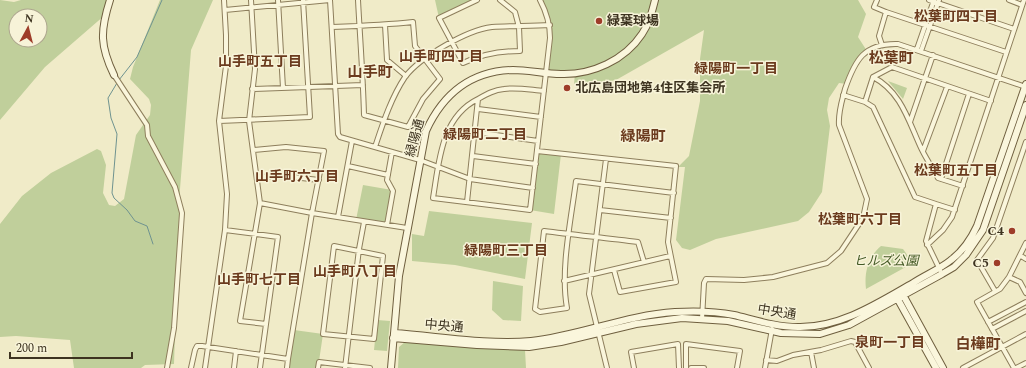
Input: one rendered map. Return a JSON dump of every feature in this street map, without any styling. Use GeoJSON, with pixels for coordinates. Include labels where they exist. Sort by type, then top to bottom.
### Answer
{"type":"FeatureCollection","features":[{"type":"Feature","properties":{"kind":"street"},"geometry":{"type":"LineString","coordinates":[[110,0],[105,20],[102,43],[105,58],[123,90],[147,125],[148,136],[175,187],[182,213],[174,328],[167,368]]}},
{"type":"Feature","properties":{"kind":"street"},"geometry":{"type":"LineString","coordinates":[[205,368],[225,230],[227,194],[219,121],[226,66],[224,0]]}},
{"type":"Feature","properties":{"kind":"street"},"geometry":{"type":"LineString","coordinates":[[251,0],[255,69],[249,121],[260,203],[240,321],[266,324]]}},
{"type":"Feature","properties":{"kind":"street"},"geometry":{"type":"LineString","coordinates":[[225,10],[278,2],[330,0],[338,134],[340,137],[420,160],[470,179],[533,188]]}},
{"type":"Feature","properties":{"kind":"street"},"geometry":{"type":"LineString","coordinates":[[332,27],[359,26],[385,25],[413,22],[415,46],[440,79],[423,99],[408,127],[364,115],[363,85],[359,26],[358,0]]}},
{"type":"Feature","properties":{"kind":"street"},"geometry":{"type":"LineString","coordinates":[[477,0],[439,18],[450,42],[463,64],[482,55],[493,52],[520,51],[519,27],[515,12],[500,0]]}},
{"type":"Feature","properties":{"kind":"street"},"geometry":{"type":"LineString","coordinates":[[540,0],[546,11],[550,25],[546,73],[536,164],[530,210],[433,198],[438,166],[445,138],[450,125],[464,108],[490,92],[503,89],[544,91]]}},
{"type":"Feature","properties":{"kind":"street","name":"緑陽通"},"geometry":{"type":"LineString","coordinates":[[391,368],[399,276],[420,160],[426,131],[434,115],[444,101],[459,86],[481,75],[497,71],[519,70],[546,73],[582,72],[599,68],[632,47],[642,34],[650,19],[655,0]]}},
{"type":"Feature","properties":{"kind":"street"},"geometry":{"type":"LineString","coordinates":[[877,0],[874,7],[886,12],[1006,52]]}},
{"type":"Feature","properties":{"kind":"street"},"geometry":{"type":"LineString","coordinates":[[928,245],[943,230],[952,217],[991,102],[1023,2],[1008,0]]}},
{"type":"Feature","properties":{"kind":"street"},"geometry":{"type":"LineString","coordinates":[[219,121],[310,118],[303,1]]}},
{"type":"Feature","properties":{"kind":"street"},"geometry":{"type":"LineString","coordinates":[[919,50],[935,1],[1014,29]]}},
{"type":"Feature","properties":{"kind":"street"},"geometry":{"type":"LineString","coordinates":[[278,2],[283,88]]}},
{"type":"Feature","properties":{"kind":"street"},"geometry":{"type":"LineString","coordinates":[[882,44],[879,36],[886,12]]}},
{"type":"Feature","properties":{"kind":"street"},"geometry":{"type":"LineString","coordinates":[[385,25],[387,60],[406,76]]}},
{"type":"Feature","properties":{"kind":"street"},"geometry":{"type":"LineString","coordinates":[[375,147],[384,120],[406,76],[426,59],[450,42],[471,33],[490,28],[550,25]]}},
{"type":"Feature","properties":{"kind":"street"},"geometry":{"type":"LineString","coordinates":[[702,319],[704,283],[706,279],[744,280],[780,275],[827,263],[844,246],[862,218],[867,198],[839,125],[838,114],[843,95],[856,61],[867,51],[882,44],[898,44],[1026,86]]}},
{"type":"Feature","properties":{"kind":"street"},"geometry":{"type":"LineString","coordinates":[[910,122],[933,55]]}},
{"type":"Feature","properties":{"kind":"street"},"geometry":{"type":"LineString","coordinates":[[865,102],[873,77],[892,67],[925,80],[991,102]]}},
{"type":"Feature","properties":{"kind":"street"},"geometry":{"type":"LineString","coordinates":[[873,77],[885,84],[897,96],[923,152],[938,178],[963,186]]}},
{"type":"Feature","properties":{"kind":"street"},"geometry":{"type":"LineString","coordinates":[[252,90],[363,85]]}},
{"type":"Feature","properties":{"kind":"street","name":"中央通"},"geometry":{"type":"LineString","coordinates":[[899,294],[950,261],[964,247],[977,226],[1026,86]]}},
{"type":"Feature","properties":{"kind":"street"},"geometry":{"type":"LineString","coordinates":[[923,152],[947,87]]}},
{"type":"Feature","properties":{"kind":"street"},"geometry":{"type":"LineString","coordinates":[[941,178],[969,94]]}},
{"type":"Feature","properties":{"kind":"street"},"geometry":{"type":"LineString","coordinates":[[843,95],[865,102],[873,108],[915,197],[955,210]]}},
{"type":"Feature","properties":{"kind":"street"},"geometry":{"type":"LineString","coordinates":[[467,202],[478,98]]}},
{"type":"Feature","properties":{"kind":"street","name":"中央通"},"geometry":{"type":"LineString","coordinates":[[393,335],[511,342],[532,341],[658,320],[702,319],[772,328],[799,328],[835,322],[848,318],[942,274],[954,267],[966,255],[983,230],[1026,105]]}},
{"type":"Feature","properties":{"kind":"street"},"geometry":{"type":"LineString","coordinates":[[478,109],[541,117]]}},
{"type":"Feature","properties":{"kind":"street"},"geometry":{"type":"LineString","coordinates":[[475,132],[538,141]]}},
{"type":"Feature","properties":{"kind":"street"},"geometry":{"type":"LineString","coordinates":[[338,217],[352,141]]}},
{"type":"Feature","properties":{"kind":"street"},"geometry":{"type":"LineString","coordinates":[[995,291],[977,260],[993,238],[1026,142]]}},
{"type":"Feature","properties":{"kind":"street"},"geometry":{"type":"LineString","coordinates":[[253,150],[286,147],[324,152],[312,212],[287,368]]}},
{"type":"Feature","properties":{"kind":"street"},"geometry":{"type":"LineString","coordinates":[[537,151],[676,166],[668,242],[676,282],[620,292],[614,270]]}},
{"type":"Feature","properties":{"kind":"street"},"geometry":{"type":"LineString","coordinates":[[386,225],[393,191],[387,180],[392,152]]}},
{"type":"Feature","properties":{"kind":"street"},"geometry":{"type":"LineString","coordinates":[[473,156],[536,164]]}},
{"type":"Feature","properties":{"kind":"street"},"geometry":{"type":"LineString","coordinates":[[606,159],[589,294],[607,368]]}},
{"type":"Feature","properties":{"kind":"street"},"geometry":{"type":"LineString","coordinates":[[348,166],[388,174]]}},
{"type":"Feature","properties":{"kind":"street"},"geometry":{"type":"LineString","coordinates":[[256,177],[284,176],[319,180]]}},
{"type":"Feature","properties":{"kind":"street"},"geometry":{"type":"LineString","coordinates":[[644,262],[638,242],[596,237],[570,234],[544,231],[535,309],[540,312],[567,308],[564,281],[570,234],[576,181],[674,193]]}},
{"type":"Feature","properties":{"kind":"street"},"geometry":{"type":"LineString","coordinates":[[260,203],[364,222],[407,228]]}},
{"type":"Feature","properties":{"kind":"street"},"geometry":{"type":"LineString","coordinates":[[936,204],[926,241],[942,274]]}},
{"type":"Feature","properties":{"kind":"street"},"geometry":{"type":"LineString","coordinates":[[600,210],[671,218]]}},
{"type":"Feature","properties":{"kind":"street"},"geometry":{"type":"LineString","coordinates":[[345,367],[364,222]]}},
{"type":"Feature","properties":{"kind":"street"},"geometry":{"type":"LineString","coordinates":[[225,230],[278,237],[260,368]]}},
{"type":"Feature","properties":{"kind":"street"},"geometry":{"type":"LineString","coordinates":[[1026,243],[1010,277],[1000,289],[977,302],[1015,368],[1026,363]]}},
{"type":"Feature","properties":{"kind":"street"},"geometry":{"type":"LineString","coordinates":[[334,246],[359,251],[383,256],[374,339],[323,334],[334,246]]}},
{"type":"Feature","properties":{"kind":"street"},"geometry":{"type":"LineString","coordinates":[[564,281],[670,256]]}},
{"type":"Feature","properties":{"kind":"street"},"geometry":{"type":"LineString","coordinates":[[1021,256],[1026,259]]}},
{"type":"Feature","properties":{"kind":"street"},"geometry":{"type":"LineString","coordinates":[[1010,277],[1020,282],[1026,293]]}},
{"type":"Feature","properties":{"kind":"street"},"geometry":{"type":"LineString","coordinates":[[899,294],[936,368]]}},
{"type":"Feature","properties":{"kind":"street"},"geometry":{"type":"LineString","coordinates":[[899,294],[943,368]]}},
{"type":"Feature","properties":{"kind":"street"},"geometry":{"type":"LineString","coordinates":[[988,322],[1026,302]]}},
{"type":"Feature","properties":{"kind":"street","name":"中央通"},"geometry":{"type":"LineString","coordinates":[[598,329],[654,314],[702,311],[732,315],[772,328]]}},
{"type":"Feature","properties":{"kind":"street"},"geometry":{"type":"LineString","coordinates":[[992,329],[1026,311]]}},
{"type":"Feature","properties":{"kind":"street"},"geometry":{"type":"LineString","coordinates":[[765,368],[772,328]]}},
{"type":"Feature","properties":{"kind":"street"},"geometry":{"type":"LineString","coordinates":[[963,368],[1026,334]]}},
{"type":"Feature","properties":{"kind":"street"},"geometry":{"type":"LineString","coordinates":[[766,360],[777,362],[794,355],[812,352],[851,341],[855,342],[869,368]]}},
{"type":"Feature","properties":{"kind":"street"},"geometry":{"type":"LineString","coordinates":[[634,368],[631,352],[678,344],[679,368]]}},
{"type":"Feature","properties":{"kind":"street"},"geometry":{"type":"LineString","coordinates":[[686,368],[686,344],[740,351],[738,368]]}},
{"type":"Feature","properties":{"kind":"street"},"geometry":{"type":"LineString","coordinates":[[192,368],[195,350],[198,346],[288,359]]}},
{"type":"Feature","properties":{"kind":"street"},"geometry":{"type":"LineString","coordinates":[[234,368],[236,351]]}},
{"type":"Feature","properties":{"kind":"street"},"geometry":{"type":"LineString","coordinates":[[812,352],[814,368]]}},
{"type":"Feature","properties":{"kind":"street"},"geometry":{"type":"LineString","coordinates":[[318,368],[319,362],[345,367],[370,368]]}},
{"type":"Feature","properties":{"kind":"street"},"geometry":{"type":"LineString","coordinates":[[691,368],[704,368]]}},
{"type":"Feature","properties":{"kind":"green space"},"geometry":{"type":"Polygon","coordinates":[[[0,0],[14,2],[21,0],[114,0],[105,15],[45,67],[0,120],[0,0]]]}},
{"type":"Feature","properties":{"kind":"green space"},"geometry":{"type":"Polygon","coordinates":[[[160,0],[213,0],[191,50],[180,189],[174,364],[145,365],[141,368],[74,368],[70,340],[16,336],[0,337],[0,224],[22,196],[51,173],[97,149],[101,151],[106,165],[103,193],[109,205],[115,206],[124,199],[136,135],[150,115],[151,105],[149,99],[130,79],[133,67],[160,0]]]}},
{"type":"Feature","properties":{"kind":"green space"},"geometry":{"type":"Polygon","coordinates":[[[435,0],[477,0],[439,18],[435,0]]]}},
{"type":"Feature","properties":{"kind":"green space"},"geometry":{"type":"Polygon","coordinates":[[[540,0],[858,0],[866,14],[858,37],[867,51],[862,55],[847,84],[839,83],[829,98],[827,110],[830,126],[822,192],[809,212],[798,221],[716,239],[690,250],[682,248],[676,240],[685,167],[678,167],[689,156],[700,101],[700,59],[704,30],[616,80],[595,84],[574,84],[575,74],[546,73],[550,25],[540,0]]]}},
{"type":"Feature","properties":{"kind":"green space"},"geometry":{"type":"Polygon","coordinates":[[[888,81],[907,88],[903,99],[888,81]]]}},
{"type":"Feature","properties":{"kind":"green space"},"geometry":{"type":"Polygon","coordinates":[[[537,151],[561,154],[554,214],[530,210],[537,151]]]}},
{"type":"Feature","properties":{"kind":"green space"},"geometry":{"type":"Polygon","coordinates":[[[363,185],[392,190],[387,225],[356,220],[363,185]]]}},
{"type":"Feature","properties":{"kind":"green space"},"geometry":{"type":"Polygon","coordinates":[[[429,211],[532,223],[525,279],[455,265],[412,261],[412,234],[424,236],[429,211]]]}},
{"type":"Feature","properties":{"kind":"green space","name":"ヒルズ公園"},"geometry":{"type":"Polygon","coordinates":[[[881,246],[903,249],[913,263],[866,289],[866,271],[873,255],[881,246]]]}},
{"type":"Feature","properties":{"kind":"green space"},"geometry":{"type":"Polygon","coordinates":[[[493,281],[523,286],[521,321],[503,320],[492,310],[493,281]]]}},
{"type":"Feature","properties":{"kind":"green space"},"geometry":{"type":"Polygon","coordinates":[[[377,320],[390,321],[387,351],[374,350],[377,320]]]}},
{"type":"Feature","properties":{"kind":"green space"},"geometry":{"type":"Polygon","coordinates":[[[294,330],[323,334],[318,368],[288,368],[294,330]]]}},
{"type":"Feature","properties":{"kind":"green space"},"geometry":{"type":"Polygon","coordinates":[[[405,342],[475,348],[525,350],[526,368],[398,368],[399,347],[405,342]]]}},
{"type":"Feature","properties":{"kind":"waterway"},"geometry":{"type":"LineString","coordinates":[[119,80],[137,57],[162,0]]}},
{"type":"Feature","properties":{"kind":"waterway"},"geometry":{"type":"LineString","coordinates":[[117,83],[108,98],[111,118],[117,134],[112,193],[114,198],[127,210],[135,221],[147,226],[153,244]]}},
{"type":"Feature","properties":{"kind":"place","name":"緑葉球場"},"geometry":{"type":"Point","coordinates":[599,21]}},
{"type":"Feature","properties":{"kind":"place","name":"北広島団地第4住区集会所"},"geometry":{"type":"Point","coordinates":[567,88]}},
{"type":"Feature","properties":{"kind":"place","name":"C4"},"geometry":{"type":"Point","coordinates":[1012,231]}},
{"type":"Feature","properties":{"kind":"place","name":"C5"},"geometry":{"type":"Point","coordinates":[997,263]}},
{"type":"Feature","properties":{"kind":"district","name":"松葉町四丁目"},"geometry":{"type":"Point","coordinates":[956,16]}},
{"type":"Feature","properties":{"kind":"district","name":"山手町四丁目"},"geometry":{"type":"Point","coordinates":[441,56]}},
{"type":"Feature","properties":{"kind":"district","name":"松葉町"},"geometry":{"type":"Point","coordinates":[891,58]}},
{"type":"Feature","properties":{"kind":"district","name":"山手町五丁目"},"geometry":{"type":"Point","coordinates":[260,61]}},
{"type":"Feature","properties":{"kind":"district","name":"緑陽町一丁目"},"geometry":{"type":"Point","coordinates":[736,68]}},
{"type":"Feature","properties":{"kind":"district","name":"山手町"},"geometry":{"type":"Point","coordinates":[370,72]}},
{"type":"Feature","properties":{"kind":"district","name":"緑陽町二丁目"},"geometry":{"type":"Point","coordinates":[485,134]}},
{"type":"Feature","properties":{"kind":"district","name":"緑陽町"},"geometry":{"type":"Point","coordinates":[643,136]}},
{"type":"Feature","properties":{"kind":"district","name":"松葉町五丁目"},"geometry":{"type":"Point","coordinates":[956,170]}},
{"type":"Feature","properties":{"kind":"district","name":"山手町六丁目"},"geometry":{"type":"Point","coordinates":[297,176]}},
{"type":"Feature","properties":{"kind":"district","name":"松葉町六丁目"},"geometry":{"type":"Point","coordinates":[860,219]}},
{"type":"Feature","properties":{"kind":"district","name":"緑陽町三丁目"},"geometry":{"type":"Point","coordinates":[506,250]}},
{"type":"Feature","properties":{"kind":"district","name":"山手町八丁目"},"geometry":{"type":"Point","coordinates":[355,271]}},
{"type":"Feature","properties":{"kind":"district","name":"山手町七丁目"},"geometry":{"type":"Point","coordinates":[259,279]}},
{"type":"Feature","properties":{"kind":"district","name":"泉町一丁目"},"geometry":{"type":"Point","coordinates":[890,342]}},
{"type":"Feature","properties":{"kind":"district","name":"白樺町"},"geometry":{"type":"Point","coordinates":[978,344]}}]}
